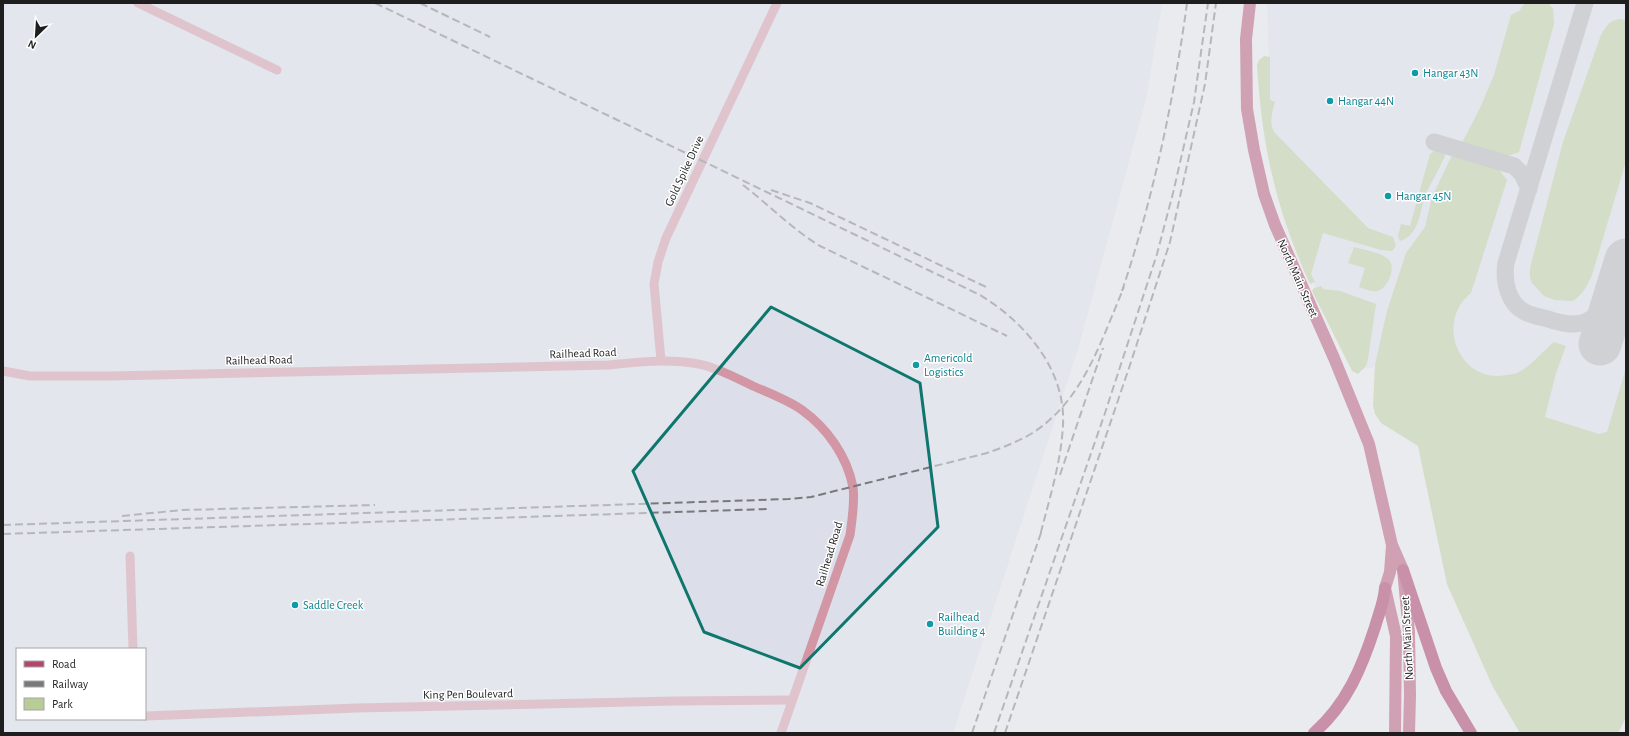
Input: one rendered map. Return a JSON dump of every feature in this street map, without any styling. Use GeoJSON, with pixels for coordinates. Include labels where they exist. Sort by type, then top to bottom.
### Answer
{"type":"FeatureCollection","features":[{"type":"Feature","properties":{"kind":"highway"},"geometry":{"type":"LineString","coordinates":[[1403,570],[1416,604],[1427,645],[1436,668],[1446,691],[1471,733]]}},
{"type":"Feature","properties":{"kind":"highway"},"geometry":{"type":"LineString","coordinates":[[1314,733],[1333,714],[1350,690],[1369,648],[1384,601],[1385,588]]}},
{"type":"Feature","properties":{"kind":"main road","name":"North Main Street"},"geometry":{"type":"LineString","coordinates":[[1250,3],[1246,39],[1247,109],[1264,194],[1275,225],[1334,358],[1369,444],[1392,545],[1403,570],[1408,632],[1410,695],[1408,733]]}},
{"type":"Feature","properties":{"kind":"main road","name":"North Main Street"},"geometry":{"type":"LineString","coordinates":[[1392,545],[1390,572],[1385,588],[1396,636],[1395,733]]}},
{"type":"Feature","properties":{"kind":"street"},"geometry":{"type":"LineString","coordinates":[[138,3],[277,70]]}},
{"type":"Feature","properties":{"kind":"street","name":"Gold Spike Drive"},"geometry":{"type":"LineString","coordinates":[[661,360],[654,284],[658,262],[666,238],[778,3]]}},
{"type":"Feature","properties":{"kind":"street","name":"Railhead Road"},"geometry":{"type":"LineString","coordinates":[[3,371],[30,376],[111,376],[609,365],[661,360],[695,364],[719,370],[801,410],[823,429],[837,446],[853,487],[853,513],[850,535],[781,733]]}},
{"type":"Feature","properties":{"kind":"street"},"geometry":{"type":"LineString","coordinates":[[130,556],[133,648]]}},
{"type":"Feature","properties":{"kind":"street","name":"King Pen Boulevard"},"geometry":{"type":"LineString","coordinates":[[146,716],[357,708],[690,700],[792,700]]}},
{"type":"Feature","properties":{"kind":"highlighted area"},"geometry":{"type":"Polygon","coordinates":[[[771,307],[920,383],[938,527],[800,668],[704,632],[633,471],[771,307]]]}},
{"type":"Feature","properties":{"kind":"shaded area"},"geometry":{"type":"Polygon","coordinates":[[[3,3],[1162,3],[1147,95],[1079,346],[953,733],[3,733],[3,3]]]}},
{"type":"Feature","properties":{"kind":"shaded area"},"geometry":{"type":"Polygon","coordinates":[[[1267,3],[1626,3],[1626,717],[1618,733],[1520,733],[1493,687],[1447,584],[1418,445],[1380,366],[1355,371],[1298,250],[1276,182],[1270,107],[1267,3]]]}},
{"type":"Feature","properties":{"kind":"green space"},"geometry":{"type":"Polygon","coordinates":[[[1525,3],[1548,3],[1553,9],[1554,24],[1519,152],[1502,158],[1461,145],[1480,108],[1494,75],[1511,15],[1519,11],[1525,3]]]}},
{"type":"Feature","properties":{"kind":"green space"},"geometry":{"type":"Polygon","coordinates":[[[1619,19],[1626,20],[1626,161],[1592,275],[1588,283],[1582,293],[1573,301],[1555,300],[1544,296],[1532,283],[1530,268],[1563,142],[1601,35],[1608,24],[1619,19]]]}},
{"type":"Feature","properties":{"kind":"green space"},"geometry":{"type":"Polygon","coordinates":[[[1264,56],[1270,57],[1270,100],[1275,102],[1271,121],[1274,132],[1368,228],[1393,237],[1396,246],[1392,251],[1381,250],[1323,233],[1311,274],[1315,282],[1310,284],[1288,230],[1267,150],[1259,95],[1257,65],[1259,60],[1264,56]]]}},
{"type":"Feature","properties":{"kind":"green space"},"geometry":{"type":"Polygon","coordinates":[[[1440,149],[1444,151],[1445,156],[1426,193],[1416,227],[1407,238],[1400,241],[1398,236],[1401,224],[1410,226],[1430,154],[1435,150],[1440,149]]]}},
{"type":"Feature","properties":{"kind":"green space"},"geometry":{"type":"Polygon","coordinates":[[[1453,153],[1497,167],[1507,180],[1471,293],[1460,305],[1454,319],[1454,334],[1458,349],[1465,361],[1476,370],[1490,376],[1507,375],[1524,369],[1554,342],[1566,346],[1556,373],[1545,417],[1599,434],[1607,432],[1626,368],[1626,717],[1618,733],[1520,733],[1493,687],[1447,584],[1418,446],[1381,423],[1375,414],[1373,405],[1375,365],[1387,311],[1406,253],[1425,227],[1432,197],[1453,153]]]}},
{"type":"Feature","properties":{"kind":"green space"},"geometry":{"type":"Polygon","coordinates":[[[1354,247],[1377,253],[1389,260],[1392,268],[1390,278],[1381,289],[1373,291],[1359,287],[1365,268],[1348,263],[1354,247]]]}},
{"type":"Feature","properties":{"kind":"green space"},"geometry":{"type":"Polygon","coordinates":[[[1321,286],[1323,289],[1340,291],[1376,304],[1368,359],[1366,366],[1358,374],[1352,371],[1312,291],[1314,288],[1321,286]]]}},
{"type":"Feature","properties":{"kind":"taxiway"},"geometry":{"type":"LineString","coordinates":[[1585,3],[1506,263],[1506,285],[1515,304],[1527,313],[1562,323],[1578,324],[1587,321],[1603,308],[1621,277]]}},
{"type":"Feature","properties":{"kind":"taxiway"},"geometry":{"type":"LineString","coordinates":[[1434,142],[1514,166],[1522,174],[1529,189]]}},
{"type":"Feature","properties":{"kind":"runway"},"geometry":{"type":"LineString","coordinates":[[1600,344],[1626,260]]}},
{"type":"Feature","properties":{"kind":"railway"},"geometry":{"type":"LineString","coordinates":[[375,3],[980,295],[997,306],[1027,333],[1040,350],[1058,385],[1062,405],[1063,425],[1060,453],[1040,536]]}},
{"type":"Feature","properties":{"kind":"railway"},"geometry":{"type":"LineString","coordinates":[[420,3],[490,37]]}},
{"type":"Feature","properties":{"kind":"railway"},"geometry":{"type":"LineString","coordinates":[[1122,291],[1153,185],[1176,76],[1187,3]]}},
{"type":"Feature","properties":{"kind":"railway"},"geometry":{"type":"LineString","coordinates":[[994,733],[1105,413],[1157,254],[1194,102],[1208,3]]}},
{"type":"Feature","properties":{"kind":"railway"},"geometry":{"type":"LineString","coordinates":[[1005,733],[1130,365],[1170,242],[1205,84],[1216,3]]}},
{"type":"Feature","properties":{"kind":"railway"},"geometry":{"type":"LineString","coordinates":[[743,185],[790,225],[820,246],[1007,336]]}},
{"type":"Feature","properties":{"kind":"railway"},"geometry":{"type":"LineString","coordinates":[[771,190],[810,203],[986,287]]}},
{"type":"Feature","properties":{"kind":"railway"},"geometry":{"type":"LineString","coordinates":[[3,525],[789,499],[811,497],[987,453],[1029,435],[1047,422],[1063,406],[1076,389],[1088,370],[1098,349],[1124,287]]}},
{"type":"Feature","properties":{"kind":"railway"},"geometry":{"type":"LineString","coordinates":[[1060,475],[1103,348]]}},
{"type":"Feature","properties":{"kind":"railway"},"geometry":{"type":"LineString","coordinates":[[122,516],[182,510],[375,505]]}},
{"type":"Feature","properties":{"kind":"railway"},"geometry":{"type":"LineString","coordinates":[[3,534],[768,509]]}},
{"type":"Feature","properties":{"kind":"railway"},"geometry":{"type":"LineString","coordinates":[[972,733],[1042,530]]}},
{"type":"Feature","properties":{"kind":"place","name":"Hangar 43N"},"geometry":{"type":"Point","coordinates":[1415,73]}},
{"type":"Feature","properties":{"kind":"place","name":"Hangar 44N"},"geometry":{"type":"Point","coordinates":[1330,101]}},
{"type":"Feature","properties":{"kind":"place","name":"Hangar 45N"},"geometry":{"type":"Point","coordinates":[1388,196]}},
{"type":"Feature","properties":{"kind":"place","name":"Americold Logistics"},"geometry":{"type":"Point","coordinates":[916,365]}},
{"type":"Feature","properties":{"kind":"place","name":"Saddle Creek"},"geometry":{"type":"Point","coordinates":[295,605]}},
{"type":"Feature","properties":{"kind":"place","name":"Railhead Building 4"},"geometry":{"type":"Point","coordinates":[930,624]}}]}
